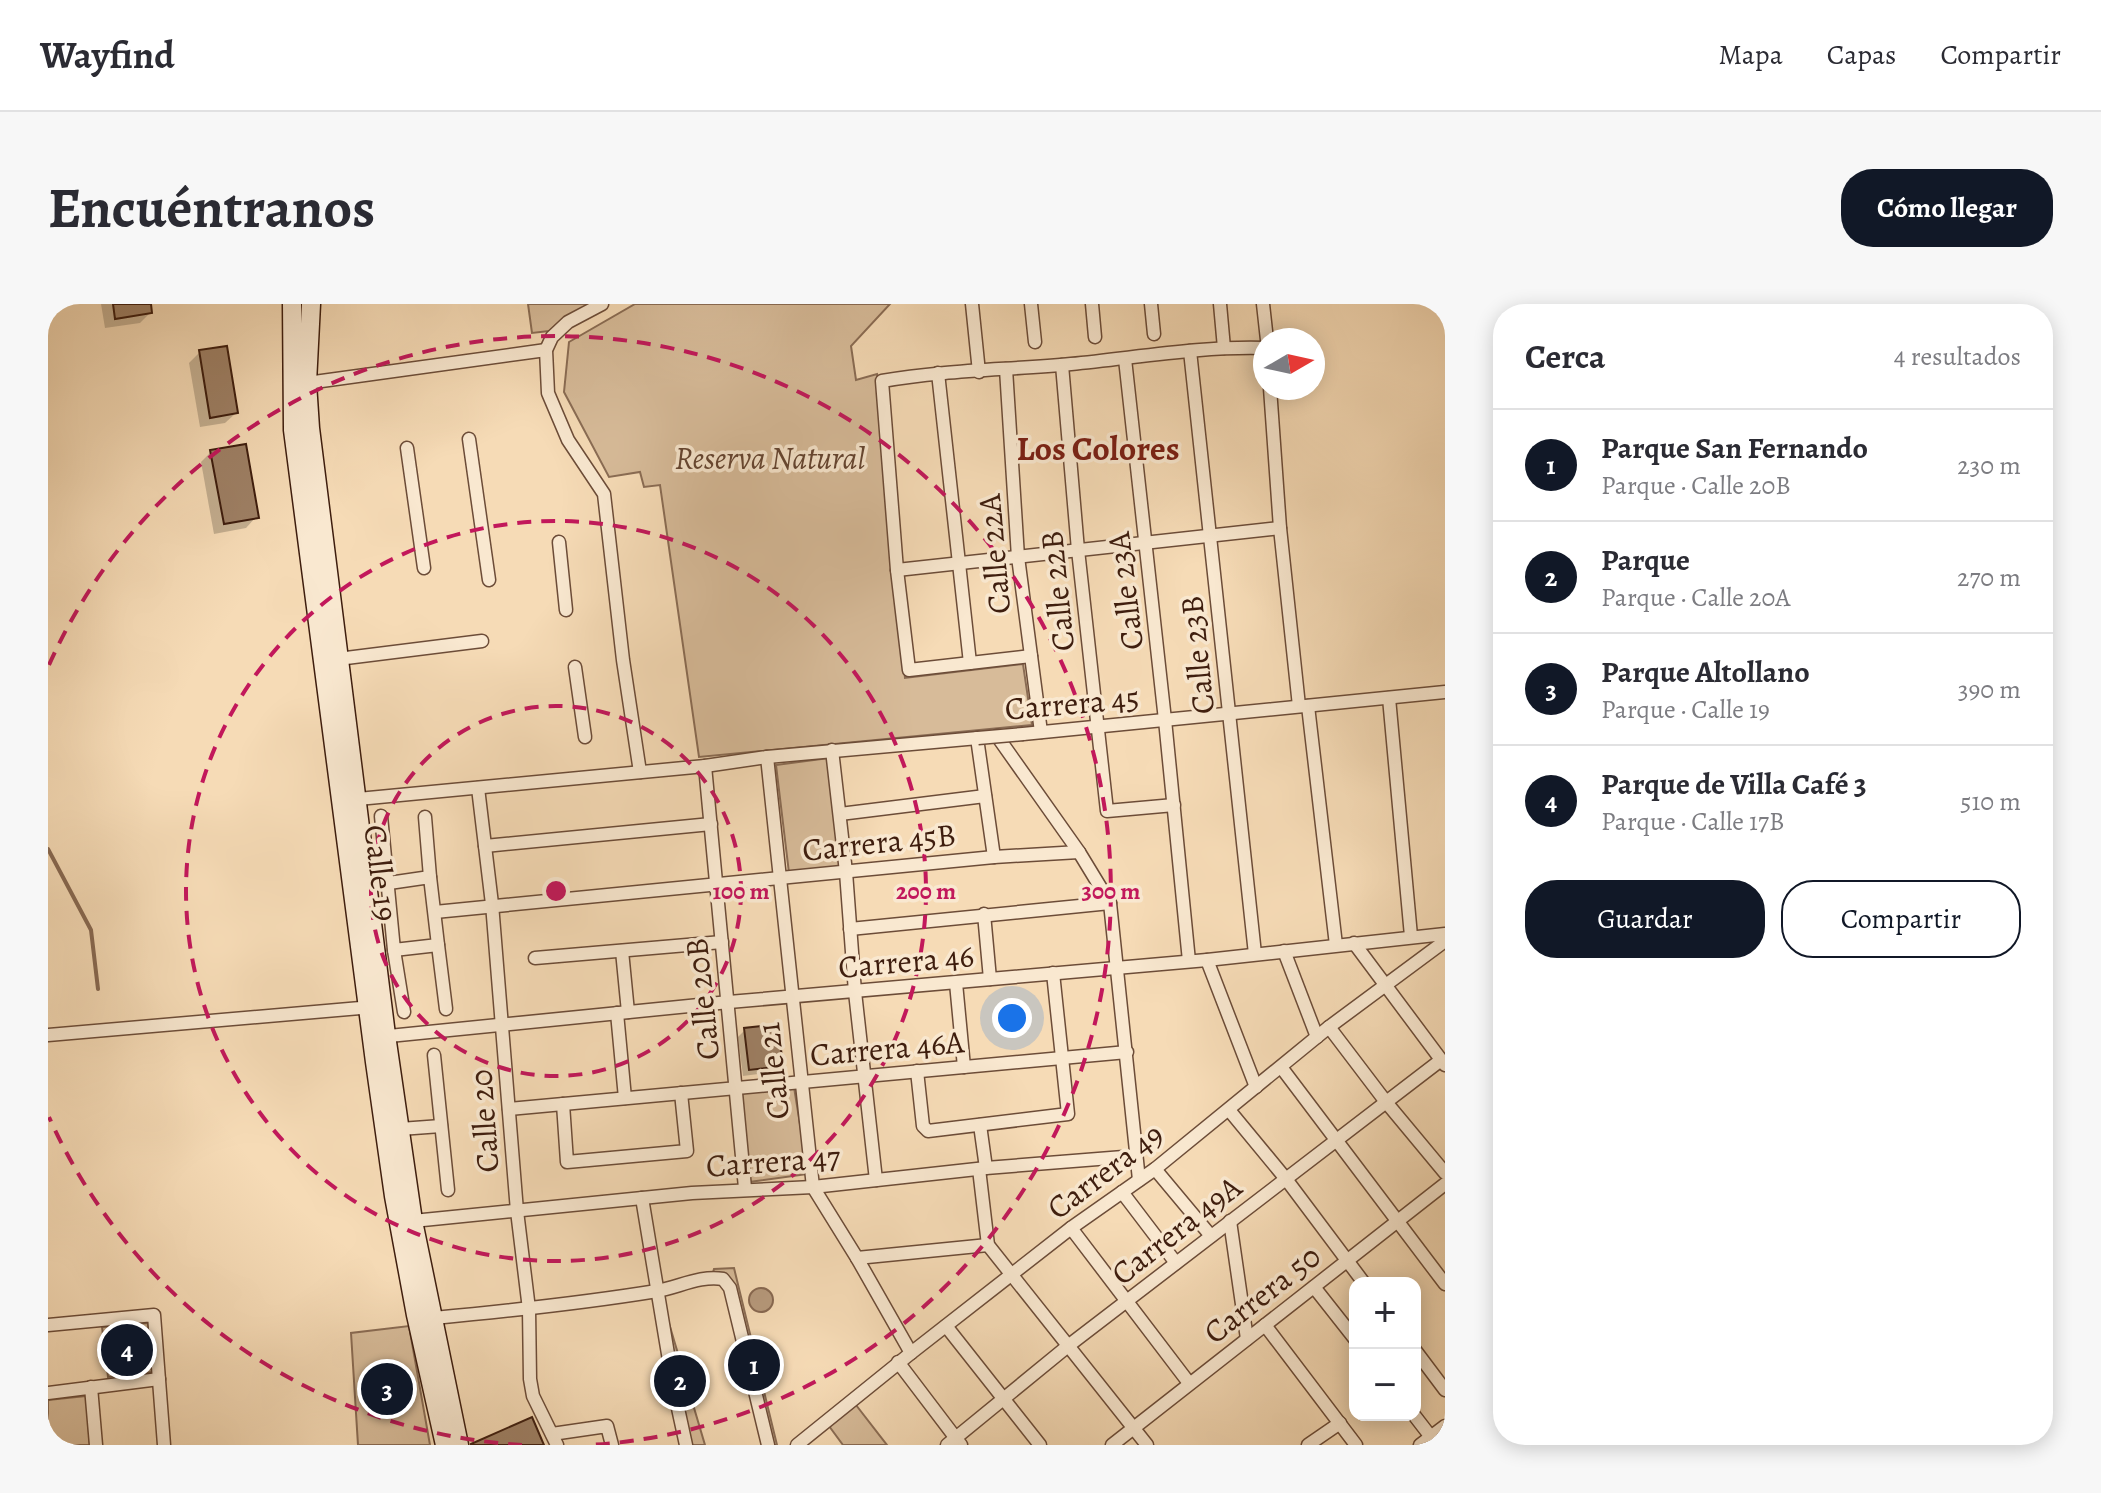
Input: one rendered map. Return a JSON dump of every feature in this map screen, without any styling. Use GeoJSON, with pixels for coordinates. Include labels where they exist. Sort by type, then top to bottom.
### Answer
{"type":"FeatureCollection","features":[{"type":"Feature","properties":{"kind":"main road","name":"Calle 19"},"geometry":{"type":"LineString","coordinates":[[292,304],[293,430],[379,1037],[394,1196],[445,1445]]}},
{"type":"Feature","properties":{"kind":"main road","name":"Calle 19"},"geometry":{"type":"LineString","coordinates":[[311,304],[307,383],[338,659],[358,799],[382,915],[375,1007]]}},
{"type":"Feature","properties":{"kind":"main road","name":"Calle 19"},"geometry":{"type":"LineString","coordinates":[[379,1037],[400,1129],[413,1221],[459,1445]]}},
{"type":"Feature","properties":{"kind":"street"},"geometry":{"type":"LineString","coordinates":[[602,304],[568,322],[552,337],[546,350],[548,393],[568,440],[604,494],[623,660],[640,772]]}},
{"type":"Feature","properties":{"kind":"street"},"geometry":{"type":"LineString","coordinates":[[972,304],[979,372]]}},
{"type":"Feature","properties":{"kind":"street"},"geometry":{"type":"LineString","coordinates":[[1031,304],[1035,342]]}},
{"type":"Feature","properties":{"kind":"street"},"geometry":{"type":"LineString","coordinates":[[1092,304],[1095,337]]}},
{"type":"Feature","properties":{"kind":"street"},"geometry":{"type":"LineString","coordinates":[[1151,304],[1154,334]]}},
{"type":"Feature","properties":{"kind":"street"},"geometry":{"type":"LineString","coordinates":[[1220,304],[1224,348]]}},
{"type":"Feature","properties":{"kind":"street"},"geometry":{"type":"LineString","coordinates":[[1263,304],[1266,328]]}},
{"type":"Feature","properties":{"kind":"street"},"geometry":{"type":"LineString","coordinates":[[1031,656],[909,670],[897,570],[882,381],[938,373],[1253,348]]}},
{"type":"Feature","properties":{"kind":"street"},"geometry":{"type":"LineString","coordinates":[[307,383],[546,350]]}},
{"type":"Feature","properties":{"kind":"street","name":"Calle 23B"},"geometry":{"type":"LineString","coordinates":[[1190,351],[1255,954]]}},
{"type":"Feature","properties":{"kind":"street","name":"Calle 23A"},"geometry":{"type":"LineString","coordinates":[[1125,359],[1189,961]]}},
{"type":"Feature","properties":{"kind":"street","name":"Calle 22B"},"geometry":{"type":"LineString","coordinates":[[1062,365],[1078,550],[1107,811],[1174,805]]}},
{"type":"Feature","properties":{"kind":"street","name":"Calle 22A"},"geometry":{"type":"LineString","coordinates":[[1006,369],[1018,557],[1041,732]]}},
{"type":"Feature","properties":{"kind":"street"},"geometry":{"type":"LineString","coordinates":[[938,373],[970,663]]}},
{"type":"Feature","properties":{"kind":"street"},"geometry":{"type":"LineString","coordinates":[[1271,400],[1280,528],[1336,945]]}},
{"type":"Feature","properties":{"kind":"street"},"geometry":{"type":"LineString","coordinates":[[469,439],[489,580]]}},
{"type":"Feature","properties":{"kind":"street"},"geometry":{"type":"LineString","coordinates":[[407,448],[424,568]]}},
{"type":"Feature","properties":{"kind":"street"},"geometry":{"type":"LineString","coordinates":[[897,570],[1280,528]]}},
{"type":"Feature","properties":{"kind":"street"},"geometry":{"type":"LineString","coordinates":[[559,542],[566,610]]}},
{"type":"Feature","properties":{"kind":"street"},"geometry":{"type":"LineString","coordinates":[[338,659],[482,641]]}},
{"type":"Feature","properties":{"kind":"street"},"geometry":{"type":"LineString","coordinates":[[575,667],[585,737]]}},
{"type":"Feature","properties":{"kind":"street","name":"Carrera 45"},"geometry":{"type":"LineString","coordinates":[[358,799],[1445,692]]}},
{"type":"Feature","properties":{"kind":"street"},"geometry":{"type":"LineString","coordinates":[[1389,698],[1411,936]]}},
{"type":"Feature","properties":{"kind":"street"},"geometry":{"type":"LineString","coordinates":[[997,736],[1079,852],[1110,903],[1139,1180]]}},
{"type":"Feature","properties":{"kind":"street"},"geometry":{"type":"LineString","coordinates":[[977,738],[994,857]]}},
{"type":"Feature","properties":{"kind":"street"},"geometry":{"type":"LineString","coordinates":[[832,750],[876,1180]]}},
{"type":"Feature","properties":{"kind":"street","name":"Calle 21"},"geometry":{"type":"LineString","coordinates":[[767,757],[813,1187],[911,1353]]}},
{"type":"Feature","properties":{"kind":"street","name":"Calle 20B"},"geometry":{"type":"LineString","coordinates":[[701,767],[711,824],[745,1188]]}},
{"type":"Feature","properties":{"kind":"street","name":"Calle 20"},"geometry":{"type":"LineString","coordinates":[[478,788],[492,904],[517,1211],[529,1309],[533,1396],[554,1440]]}},
{"type":"Feature","properties":{"kind":"street"},"geometry":{"type":"LineString","coordinates":[[840,814],[985,796]]}},
{"type":"Feature","properties":{"kind":"street"},"geometry":{"type":"LineString","coordinates":[[381,816],[389,883],[382,915],[394,950],[404,1012]]}},
{"type":"Feature","properties":{"kind":"street"},"geometry":{"type":"LineString","coordinates":[[425,817],[446,1009]]}},
{"type":"Feature","properties":{"kind":"street"},"geometry":{"type":"LineString","coordinates":[[485,846],[711,824]]}},
{"type":"Feature","properties":{"kind":"street","name":"Carrera 45B"},"geometry":{"type":"LineString","coordinates":[[435,912],[994,857],[1079,852]]}},
{"type":"Feature","properties":{"kind":"street"},"geometry":{"type":"LineString","coordinates":[[389,883],[430,877]]}},
{"type":"Feature","properties":{"kind":"street"},"geometry":{"type":"LineString","coordinates":[[850,929],[1110,903]]}},
{"type":"Feature","properties":{"kind":"street"},"geometry":{"type":"LineString","coordinates":[[984,914],[990,979]]}},
{"type":"Feature","properties":{"kind":"street","name":"Carrera 46"},"geometry":{"type":"LineString","coordinates":[[379,1037],[503,1023],[1207,960],[1445,934]]}},
{"type":"Feature","properties":{"kind":"street","name":"Carrera 49"},"geometry":{"type":"LineString","coordinates":[[797,1445],[898,1362],[1071,1228],[1155,1169],[1329,1027],[1445,941]]}},
{"type":"Feature","properties":{"kind":"street"},"geometry":{"type":"LineString","coordinates":[[535,958],[722,942]]}},
{"type":"Feature","properties":{"kind":"street"},"geometry":{"type":"LineString","coordinates":[[1354,943],[1443,1062]]}},
{"type":"Feature","properties":{"kind":"street"},"geometry":{"type":"LineString","coordinates":[[394,950],[438,945]]}},
{"type":"Feature","properties":{"kind":"street"},"geometry":{"type":"LineString","coordinates":[[622,951],[625,1098]]}},
{"type":"Feature","properties":{"kind":"street"},"geometry":{"type":"LineString","coordinates":[[1284,951],[1317,1037]]}},
{"type":"Feature","properties":{"kind":"street"},"geometry":{"type":"LineString","coordinates":[[1207,960],[1256,1087]]}},
{"type":"Feature","properties":{"kind":"street"},"geometry":{"type":"LineString","coordinates":[[917,1071],[923,1126],[928,1131],[1065,1116],[1068,1109],[1053,973]]}},
{"type":"Feature","properties":{"kind":"street"},"geometry":{"type":"LineString","coordinates":[[956,983],[964,1067]]}},
{"type":"Feature","properties":{"kind":"street"},"geometry":{"type":"LineString","coordinates":[[48,1035],[375,1007]]}},
{"type":"Feature","properties":{"kind":"street"},"geometry":{"type":"LineString","coordinates":[[1329,1027],[1445,1173]]}},
{"type":"Feature","properties":{"kind":"street","name":"Carrera 46A"},"geometry":{"type":"LineString","coordinates":[[509,1109],[1127,1052]]}},
{"type":"Feature","properties":{"kind":"street"},"geometry":{"type":"LineString","coordinates":[[434,1055],[448,1190]]}},
{"type":"Feature","properties":{"kind":"street","name":"Carrera 49A"},"geometry":{"type":"LineString","coordinates":[[955,1443],[1003,1397],[1068,1346],[1386,1102],[1443,1062]]}},
{"type":"Feature","properties":{"kind":"street"},"geometry":{"type":"LineString","coordinates":[[1281,1067],[1445,1284]]}},
{"type":"Feature","properties":{"kind":"street"},"geometry":{"type":"LineString","coordinates":[[563,1104],[567,1162],[687,1151],[681,1093]]}},
{"type":"Feature","properties":{"kind":"street"},"geometry":{"type":"LineString","coordinates":[[1229,1110],[1286,1179],[1359,1277]]}},
{"type":"Feature","properties":{"kind":"street"},"geometry":{"type":"LineString","coordinates":[[980,1125],[988,1245],[1147,1445]]}},
{"type":"Feature","properties":{"kind":"street"},"geometry":{"type":"LineString","coordinates":[[400,1129],[441,1126]]}},
{"type":"Feature","properties":{"kind":"street","name":"Carrera 47"},"geometry":{"type":"LineString","coordinates":[[413,1221],[745,1188],[813,1187],[1136,1156]]}},
{"type":"Feature","properties":{"kind":"street"},"geometry":{"type":"LineString","coordinates":[[1155,1169],[1211,1236]]}},
{"type":"Feature","properties":{"kind":"street","name":"Carrera 50"},"geometry":{"type":"LineString","coordinates":[[1112,1445],[1445,1184]]}},
{"type":"Feature","properties":{"kind":"street"},"geometry":{"type":"LineString","coordinates":[[1122,1192],[1176,1263]]}},
{"type":"Feature","properties":{"kind":"street"},"geometry":{"type":"LineString","coordinates":[[642,1198],[686,1445]]}},
{"type":"Feature","properties":{"kind":"street"},"geometry":{"type":"LineString","coordinates":[[1230,1221],[1247,1339]]}},
{"type":"Feature","properties":{"kind":"street"},"geometry":{"type":"LineString","coordinates":[[1071,1228],[1189,1383]]}},
{"type":"Feature","properties":{"kind":"street"},"geometry":{"type":"LineString","coordinates":[[857,1258],[988,1245]]}},
{"type":"Feature","properties":{"kind":"street"},"geometry":{"type":"LineString","coordinates":[[434,1318],[529,1309],[659,1290],[711,1277],[723,1279],[730,1288],[768,1445]]}},
{"type":"Feature","properties":{"kind":"street"},"geometry":{"type":"LineString","coordinates":[[1314,1287],[1349,1331]]}},
{"type":"Feature","properties":{"kind":"street"},"geometry":{"type":"LineString","coordinates":[[48,1325],[154,1315],[164,1445]]}},
{"type":"Feature","properties":{"kind":"street"},"geometry":{"type":"LineString","coordinates":[[1265,1325],[1356,1445]]}},
{"type":"Feature","properties":{"kind":"street"},"geometry":{"type":"LineString","coordinates":[[946,1326],[1040,1445]]}},
{"type":"Feature","properties":{"kind":"street"},"geometry":{"type":"LineString","coordinates":[[1421,1358],[1445,1390]]}},
{"type":"Feature","properties":{"kind":"street"},"geometry":{"type":"LineString","coordinates":[[898,1362],[955,1443]]}},
{"type":"Feature","properties":{"kind":"street"},"geometry":{"type":"LineString","coordinates":[[48,1393],[159,1379]]}},
{"type":"Feature","properties":{"kind":"street"},"geometry":{"type":"LineString","coordinates":[[91,1387],[96,1445]]}},
{"type":"Feature","properties":{"kind":"street"},"geometry":{"type":"LineString","coordinates":[[1417,1421],[1426,1441],[1445,1426]]}},
{"type":"Feature","properties":{"kind":"street"},"geometry":{"type":"LineString","coordinates":[[1308,1445],[1340,1423]]}},
{"type":"Feature","properties":{"kind":"street"},"geometry":{"type":"LineString","coordinates":[[554,1440],[607,1426],[612,1445]]}},
{"type":"Feature","properties":{"kind":"green space"},"geometry":{"type":"Polygon","coordinates":[[[528,304],[589,304],[549,331],[532,333],[528,304]]]}},
{"type":"Feature","properties":{"kind":"green space","name":"Reserva Natural"},"geometry":{"type":"Polygon","coordinates":[[[635,304],[890,304],[851,346],[856,380],[877,374],[905,678],[1023,664],[1032,725],[699,757],[660,485],[644,487],[640,472],[609,477],[564,392],[569,342],[635,304]]]}},
{"type":"Feature","properties":{"kind":"green space"},"geometry":{"type":"Polygon","coordinates":[[[829,758],[844,867],[789,873],[776,765],[829,758]]]}},
{"type":"Feature","properties":{"kind":"green space"},"geometry":{"type":"Polygon","coordinates":[[[794,1087],[808,1174],[749,1182],[737,1094],[794,1087]]]}},
{"type":"Feature","properties":{"kind":"green space"},"geometry":{"type":"Polygon","coordinates":[[[734,1268],[777,1445],[772,1445],[730,1279],[712,1276],[714,1269],[734,1268]]]}},
{"type":"Feature","properties":{"kind":"green space"},"geometry":{"type":"Polygon","coordinates":[[[663,1303],[705,1445],[689,1445],[663,1303]]]}},
{"type":"Feature","properties":{"kind":"green space"},"geometry":{"type":"Polygon","coordinates":[[[148,1323],[152,1372],[108,1377],[102,1327],[148,1323]]]}},
{"type":"Feature","properties":{"kind":"green space"},"geometry":{"type":"Polygon","coordinates":[[[409,1326],[430,1445],[358,1445],[351,1333],[409,1326]]]}},
{"type":"Feature","properties":{"kind":"green space"},"geometry":{"type":"Polygon","coordinates":[[[86,1396],[90,1445],[48,1445],[48,1400],[86,1396]]]}},
{"type":"Feature","properties":{"kind":"green space"},"geometry":{"type":"Polygon","coordinates":[[[856,1405],[887,1445],[843,1445],[829,1426],[856,1405]]]}},
{"type":"Feature","properties":{"kind":"shaded area"},"geometry":{"type":"Polygon","coordinates":[[[761,1288],[769,1292],[773,1300],[769,1308],[761,1312],[753,1308],[749,1300],[753,1292],[761,1288]]]}},
{"type":"Feature","properties":{"kind":"building"},"geometry":{"type":"Polygon","coordinates":[[[113,304],[151,304],[152,313],[115,319],[113,304]]]}},
{"type":"Feature","properties":{"kind":"building"},"geometry":{"type":"Polygon","coordinates":[[[227,346],[238,413],[210,418],[199,350],[227,346]]]}},
{"type":"Feature","properties":{"kind":"building"},"geometry":{"type":"Polygon","coordinates":[[[246,444],[259,518],[224,524],[210,450],[246,444]]]}},
{"type":"Feature","properties":{"kind":"building"},"geometry":{"type":"Polygon","coordinates":[[[778,1024],[783,1066],[749,1070],[744,1028],[778,1024]]]}},
{"type":"Feature","properties":{"kind":"building"},"geometry":{"type":"Polygon","coordinates":[[[532,1417],[544,1445],[471,1445],[471,1444],[532,1417]]]}},
{"type":"Feature","properties":{"kind":"waterway"},"geometry":{"type":"LineString","coordinates":[[48,849],[91,930],[98,989]]}},
{"type":"Feature","properties":{"kind":"place","name":"Parque de Villa Café 3"},"geometry":{"type":"Point","coordinates":[127,1350]}},
{"type":"Feature","properties":{"kind":"place","name":"Parque San Fernando"},"geometry":{"type":"Point","coordinates":[754,1365]}},
{"type":"Feature","properties":{"kind":"place","name":"Parque"},"geometry":{"type":"Point","coordinates":[680,1381]}},
{"type":"Feature","properties":{"kind":"place","name":"Parque Altollano"},"geometry":{"type":"Point","coordinates":[387,1389]}},
{"type":"Feature","properties":{"kind":"district","name":"Los Colores"},"geometry":{"type":"Point","coordinates":[1098,448]}}]}
